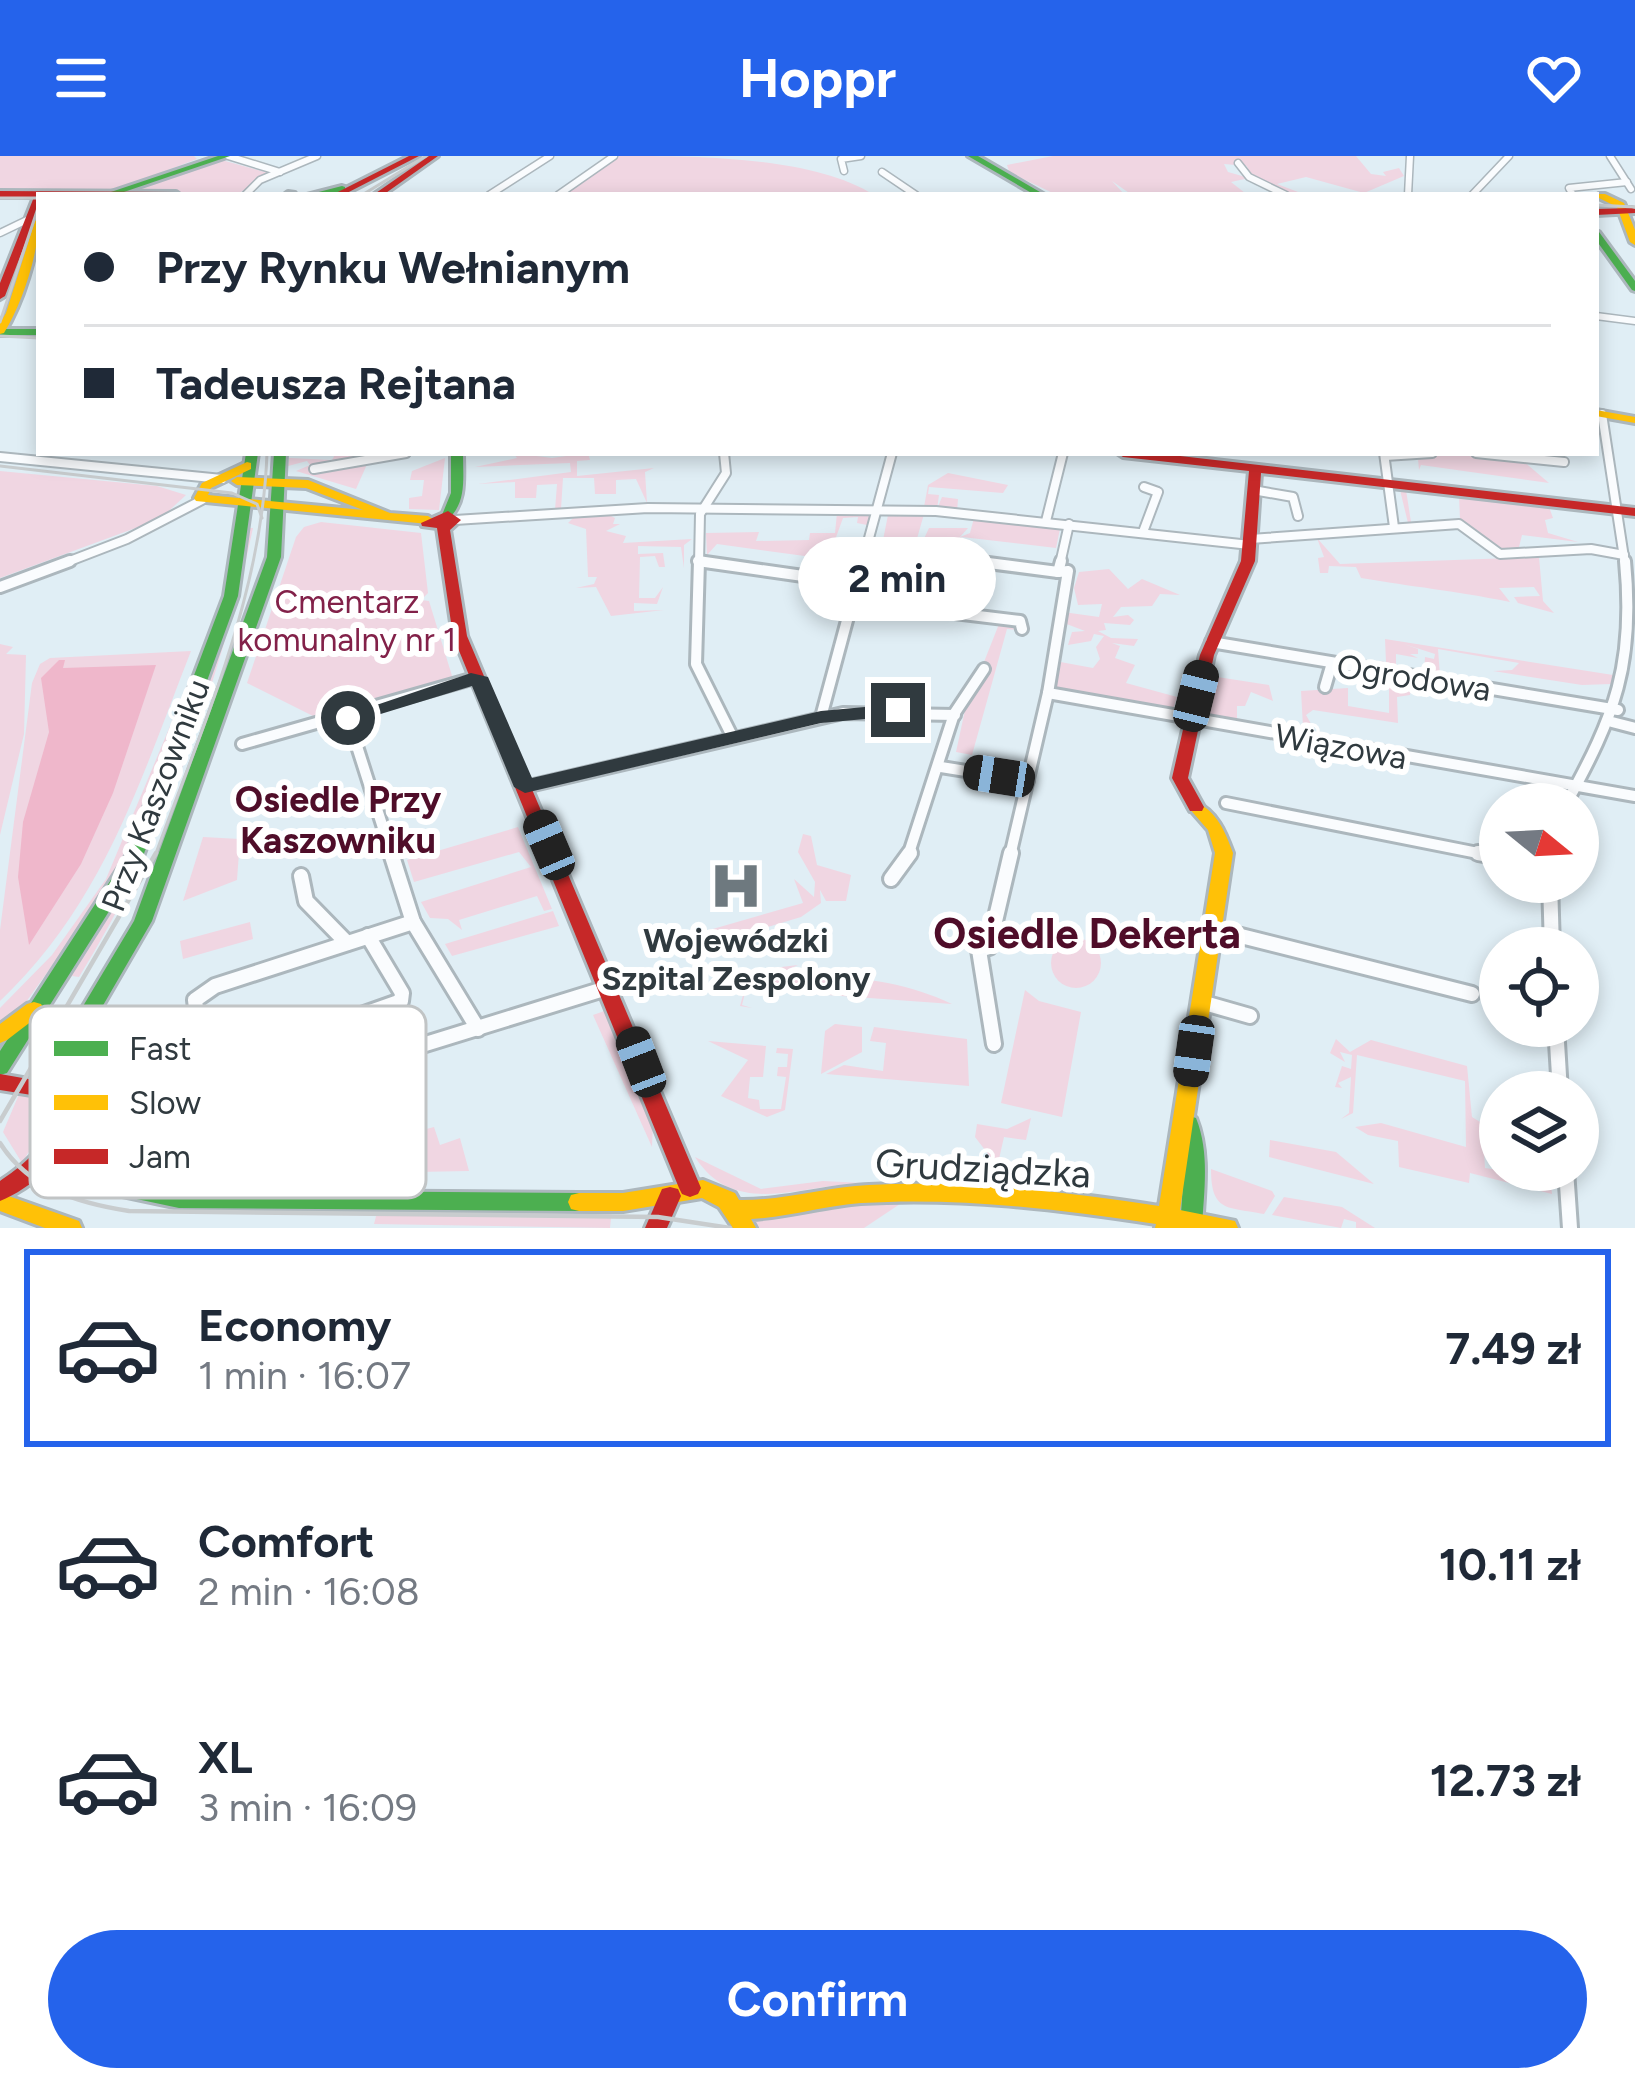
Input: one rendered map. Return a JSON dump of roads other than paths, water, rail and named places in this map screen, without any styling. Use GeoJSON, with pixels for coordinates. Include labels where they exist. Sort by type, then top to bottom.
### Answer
{"type":"FeatureCollection","features":[{"type":"Feature","properties":{"kind":"main road"},"geometry":{"type":"LineString","coordinates":[[342,191],[415,156]]}},
{"type":"Feature","properties":{"kind":"main road"},"geometry":{"type":"LineString","coordinates":[[381,192],[434,156]]}},
{"type":"Feature","properties":{"kind":"main road"},"geometry":{"type":"LineString","coordinates":[[959,156],[1022,192]]}},
{"type":"Feature","properties":{"kind":"main road"},"geometry":{"type":"LineString","coordinates":[[972,156],[1036,192]]}},
{"type":"Feature","properties":{"kind":"main road"},"geometry":{"type":"LineString","coordinates":[[116,192],[219,157]]}},
{"type":"Feature","properties":{"kind":"main road"},"geometry":{"type":"LineString","coordinates":[[0,198],[36,198]]}},
{"type":"Feature","properties":{"kind":"main road"},"geometry":{"type":"LineString","coordinates":[[1599,201],[1630,198],[1635,242]]}},
{"type":"Feature","properties":{"kind":"main road"},"geometry":{"type":"LineString","coordinates":[[0,296],[3,279],[33,221]]}},
{"type":"Feature","properties":{"kind":"main road"},"geometry":{"type":"LineString","coordinates":[[33,221],[11,313],[0,331],[36,332]]}},
{"type":"Feature","properties":{"kind":"main road"},"geometry":{"type":"LineString","coordinates":[[1599,238],[1635,289]]}},
{"type":"Feature","properties":{"kind":"main road"},"geometry":{"type":"LineString","coordinates":[[1599,414],[1635,420]]}},
{"type":"Feature","properties":{"kind":"main road"},"geometry":{"type":"LineString","coordinates":[[279,456],[274,483],[280,515]]}},
{"type":"Feature","properties":{"kind":"main road"},"geometry":{"type":"LineString","coordinates":[[457,456],[457,493],[444,521],[454,619],[610,987],[689,1188]]}},
{"type":"Feature","properties":{"kind":"main road"},"geometry":{"type":"LineString","coordinates":[[1149,456],[1626,511]]}},
{"type":"Feature","properties":{"kind":"main road"},"geometry":{"type":"LineString","coordinates":[[206,497],[222,479],[249,467],[274,483],[308,484],[312,503]]}},
{"type":"Feature","properties":{"kind":"main road","name":"Przy Kaszowniku"},"geometry":{"type":"LineString","coordinates":[[41,1006],[124,878],[149,820],[219,634],[242,548],[249,467]]}},
{"type":"Feature","properties":{"kind":"main road"},"geometry":{"type":"LineString","coordinates":[[1167,1223],[1223,847],[1216,828],[1180,783],[1211,642],[1245,569],[1255,468]]}},
{"type":"Feature","properties":{"kind":"main road"},"geometry":{"type":"LineString","coordinates":[[206,497],[280,515],[346,496],[388,515],[444,521]]}},
{"type":"Feature","properties":{"kind":"main road","name":"Przy Kaszowniku"},"geometry":{"type":"LineString","coordinates":[[93,1006],[143,921],[280,515]]}},
{"type":"Feature","properties":{"kind":"main road"},"geometry":{"type":"LineString","coordinates":[[38,1006],[44,1001]]}},
{"type":"Feature","properties":{"kind":"main road"},"geometry":{"type":"LineString","coordinates":[[0,1035],[30,1012]]}},
{"type":"Feature","properties":{"kind":"main road","name":"Przy Kaszowniku"},"geometry":{"type":"LineString","coordinates":[[0,1067],[30,1022]]}},
{"type":"Feature","properties":{"kind":"main road"},"geometry":{"type":"LineString","coordinates":[[0,1082],[30,1087]]}},
{"type":"Feature","properties":{"kind":"main road"},"geometry":{"type":"LineString","coordinates":[[1187,1112],[1195,1155],[1191,1225]]}},
{"type":"Feature","properties":{"kind":"main road"},"geometry":{"type":"LineString","coordinates":[[0,1192],[30,1173]]}},
{"type":"Feature","properties":{"kind":"main road"},"geometry":{"type":"LineString","coordinates":[[179,1198],[623,1202],[670,1196],[689,1188],[716,1193],[736,1209],[745,1228]]}},
{"type":"Feature","properties":{"kind":"main road","name":"Grudziądzka"},"geometry":{"type":"LineString","coordinates":[[736,1209],[767,1210],[832,1196],[946,1193],[1036,1198],[1167,1223],[1227,1228]]}},
{"type":"Feature","properties":{"kind":"main road"},"geometry":{"type":"LineString","coordinates":[[656,1228],[670,1196]]}},
{"type":"Feature","properties":{"kind":"main road"},"geometry":{"type":"LineString","coordinates":[[0,1202],[71,1228]]}},
{"type":"Feature","properties":{"kind":"street"},"geometry":{"type":"LineString","coordinates":[[248,192],[258,181],[317,156]]}},
{"type":"Feature","properties":{"kind":"street"},"geometry":{"type":"LineString","coordinates":[[494,192],[550,156]]}},
{"type":"Feature","properties":{"kind":"street"},"geometry":{"type":"LineString","coordinates":[[563,192],[614,156]]}},
{"type":"Feature","properties":{"kind":"street"},"geometry":{"type":"LineString","coordinates":[[844,171],[841,159],[861,156]]}},
{"type":"Feature","properties":{"kind":"street"},"geometry":{"type":"LineString","coordinates":[[1408,192],[1410,156]]}},
{"type":"Feature","properties":{"kind":"street"},"geometry":{"type":"LineString","coordinates":[[1475,192],[1509,156]]}},
{"type":"Feature","properties":{"kind":"street"},"geometry":{"type":"LineString","coordinates":[[1610,156],[1630,198]]}},
{"type":"Feature","properties":{"kind":"street"},"geometry":{"type":"LineString","coordinates":[[219,157],[283,173]]}},
{"type":"Feature","properties":{"kind":"street"},"geometry":{"type":"LineString","coordinates":[[1238,163],[1249,177],[1280,192]]}},
{"type":"Feature","properties":{"kind":"street"},"geometry":{"type":"LineString","coordinates":[[1617,166],[1635,168]]}},
{"type":"Feature","properties":{"kind":"street"},"geometry":{"type":"LineString","coordinates":[[882,172],[912,192]]}},
{"type":"Feature","properties":{"kind":"street"},"geometry":{"type":"LineString","coordinates":[[1571,192],[1569,188],[1582,183],[1630,198]]}},
{"type":"Feature","properties":{"kind":"street"},"geometry":{"type":"LineString","coordinates":[[0,232],[33,221]]}},
{"type":"Feature","properties":{"kind":"street"},"geometry":{"type":"LineString","coordinates":[[1599,316],[1633,322]]}},
{"type":"Feature","properties":{"kind":"street"},"geometry":{"type":"LineString","coordinates":[[1581,783],[1615,716],[1630,668],[1634,618],[1624,555],[1626,511],[1599,414]]}},
{"type":"Feature","properties":{"kind":"street"},"geometry":{"type":"LineString","coordinates":[[314,469],[373,456]]}},
{"type":"Feature","properties":{"kind":"street"},"geometry":{"type":"LineString","coordinates":[[724,456],[726,473],[701,508],[698,671],[733,738]]}},
{"type":"Feature","properties":{"kind":"street"},"geometry":{"type":"LineString","coordinates":[[821,717],[891,456]]}},
{"type":"Feature","properties":{"kind":"street"},"geometry":{"type":"LineString","coordinates":[[1046,521],[1062,456]]}},
{"type":"Feature","properties":{"kind":"street"},"geometry":{"type":"LineString","coordinates":[[1385,456],[1394,527]]}},
{"type":"Feature","properties":{"kind":"street"},"geometry":{"type":"LineString","coordinates":[[1505,456],[1564,462]]}},
{"type":"Feature","properties":{"kind":"street"},"geometry":{"type":"LineString","coordinates":[[0,457],[222,479]]}},
{"type":"Feature","properties":{"kind":"street"},"geometry":{"type":"LineString","coordinates":[[0,587],[127,539],[206,497],[181,475]]}},
{"type":"Feature","properties":{"kind":"street"},"geometry":{"type":"LineString","coordinates":[[1143,532],[1158,492],[1144,487]]}},
{"type":"Feature","properties":{"kind":"street"},"geometry":{"type":"LineString","coordinates":[[1253,490],[1293,496],[1298,516]]}},
{"type":"Feature","properties":{"kind":"street"},"geometry":{"type":"LineString","coordinates":[[444,521],[701,508],[879,510],[1250,542],[1459,524],[1499,554],[1592,549],[1624,555]]}},
{"type":"Feature","properties":{"kind":"street"},"geometry":{"type":"LineString","coordinates":[[1058,572],[1069,524]]}},
{"type":"Feature","properties":{"kind":"street"},"geometry":{"type":"LineString","coordinates":[[949,611],[969,560],[1068,571],[1028,781],[989,947],[977,959],[992,1004],[994,1043]]}},
{"type":"Feature","properties":{"kind":"street"},"geometry":{"type":"LineString","coordinates":[[698,561],[803,576]]}},
{"type":"Feature","properties":{"kind":"street"},"geometry":{"type":"LineString","coordinates":[[855,601],[1020,621],[1022,629]]}},
{"type":"Feature","properties":{"kind":"street","name":"Ogrodowa"},"geometry":{"type":"LineString","coordinates":[[1211,642],[1615,716],[1635,728]]}},
{"type":"Feature","properties":{"kind":"street"},"geometry":{"type":"LineString","coordinates":[[1325,687],[1332,663]]}},
{"type":"Feature","properties":{"kind":"street"},"geometry":{"type":"LineString","coordinates":[[891,879],[904,865],[941,767],[953,714],[984,669]]}},
{"type":"Feature","properties":{"kind":"street"},"geometry":{"type":"LineString","coordinates":[[242,744],[348,718],[478,677]]}},
{"type":"Feature","properties":{"kind":"street","name":"Wiązowa"},"geometry":{"type":"LineString","coordinates":[[1048,692],[1562,783]]}},
{"type":"Feature","properties":{"kind":"street"},"geometry":{"type":"LineString","coordinates":[[525,787],[821,717],[877,710],[953,714]]}},
{"type":"Feature","properties":{"kind":"street"},"geometry":{"type":"LineString","coordinates":[[348,718],[413,922],[478,1029]]}},
{"type":"Feature","properties":{"kind":"street"},"geometry":{"type":"LineString","coordinates":[[941,767],[1028,781]]}},
{"type":"Feature","properties":{"kind":"street","name":"Wiązowa"},"geometry":{"type":"LineString","coordinates":[[1599,790],[1635,796]]}},
{"type":"Feature","properties":{"kind":"street"},"geometry":{"type":"LineString","coordinates":[[1226,803],[1479,853]]}},
{"type":"Feature","properties":{"kind":"street"},"geometry":{"type":"LineString","coordinates":[[301,876],[306,901],[347,943]]}},
{"type":"Feature","properties":{"kind":"street"},"geometry":{"type":"LineString","coordinates":[[194,1006],[215,986],[413,922]]}},
{"type":"Feature","properties":{"kind":"street"},"geometry":{"type":"LineString","coordinates":[[1212,929],[1472,994]]}},
{"type":"Feature","properties":{"kind":"street"},"geometry":{"type":"LineString","coordinates":[[368,936],[402,993],[400,1003],[391,1006]]}},
{"type":"Feature","properties":{"kind":"street"},"geometry":{"type":"LineString","coordinates":[[426,1045],[610,987]]}},
{"type":"Feature","properties":{"kind":"street"},"geometry":{"type":"LineString","coordinates":[[1201,1002],[1250,1016]]}},
{"type":"Feature","properties":{"kind":"street"},"geometry":{"type":"LineString","coordinates":[[1567,1191],[1570,1228]]}},
{"type":"Feature","properties":{"kind":"tram line"},"geometry":{"type":"LineString","coordinates":[[367,192],[426,156]]}},
{"type":"Feature","properties":{"kind":"tram line"},"geometry":{"type":"LineString","coordinates":[[0,198],[36,198]]}},
{"type":"Feature","properties":{"kind":"tram line"},"geometry":{"type":"LineString","coordinates":[[1599,205],[1635,207]]}},
{"type":"Feature","properties":{"kind":"tram line"},"geometry":{"type":"LineString","coordinates":[[0,322],[36,214]]}},
{"type":"Feature","properties":{"kind":"tram line"},"geometry":{"type":"LineString","coordinates":[[0,336],[36,338]]}},
{"type":"Feature","properties":{"kind":"tram line"},"geometry":{"type":"LineString","coordinates":[[261,516],[267,456]]}},
{"type":"Feature","properties":{"kind":"tram line"},"geometry":{"type":"LineString","coordinates":[[0,466],[232,493],[257,504],[261,516]]}},
{"type":"Feature","properties":{"kind":"tram line"},"geometry":{"type":"LineString","coordinates":[[155,856],[227,658],[261,516]]}},
{"type":"Feature","properties":{"kind":"tram line"},"geometry":{"type":"LineString","coordinates":[[67,1006],[156,853]]}},
{"type":"Feature","properties":{"kind":"tram line"},"geometry":{"type":"LineString","coordinates":[[0,1121],[30,1069]]}},
{"type":"Feature","properties":{"kind":"tram line"},"geometry":{"type":"LineString","coordinates":[[0,1143],[30,1176]]}},
{"type":"Feature","properties":{"kind":"tram line"},"geometry":{"type":"LineString","coordinates":[[76,1198],[129,1211],[658,1217],[730,1228]]}},
{"type":"Feature","properties":{"kind":"place","name":"Wojewódzki Szpital Zespolony"},"geometry":{"type":"Point","coordinates":[736,886]}},
{"type":"Feature","properties":{"kind":"district","name":"Osiedle Przy Kaszowniku"},"geometry":{"type":"Point","coordinates":[338,820]}},
{"type":"Feature","properties":{"kind":"district","name":"Osiedle Dekerta"},"geometry":{"type":"Point","coordinates":[1087,933]}},
{"type":"Feature","properties":{"kind":"park label","name":"Cmentarz komunalny nr 1"},"geometry":{"type":"Point","coordinates":[347,620]}}]}
